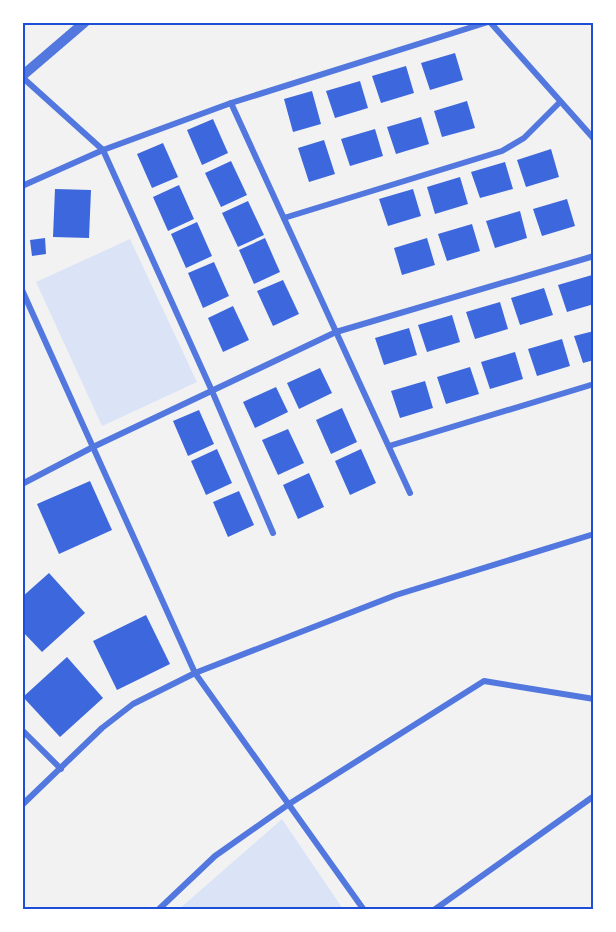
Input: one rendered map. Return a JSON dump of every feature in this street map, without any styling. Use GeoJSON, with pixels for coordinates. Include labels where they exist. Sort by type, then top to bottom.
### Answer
{"type":"FeatureCollection","features":[{"type":"Feature","properties":{"kind":"street"},"geometry":{"type":"LineString","coordinates":[[85,22],[22,76],[103,150],[212,391],[273,533]]}},
{"type":"Feature","properties":{"kind":"street"},"geometry":{"type":"LineString","coordinates":[[22,186],[103,150],[231,103],[489,22],[594,139]]}},
{"type":"Feature","properties":{"kind":"street"},"geometry":{"type":"LineString","coordinates":[[284,218],[502,151],[524,138],[560,102]]}},
{"type":"Feature","properties":{"kind":"street"},"geometry":{"type":"LineString","coordinates":[[231,103],[410,493]]}},
{"type":"Feature","properties":{"kind":"street"},"geometry":{"type":"LineString","coordinates":[[22,484],[93,447],[336,332],[594,256]]}},
{"type":"Feature","properties":{"kind":"street"},"geometry":{"type":"LineString","coordinates":[[22,290],[195,673],[364,909]]}},
{"type":"Feature","properties":{"kind":"street"},"geometry":{"type":"LineString","coordinates":[[388,446],[594,384]]}},
{"type":"Feature","properties":{"kind":"street"},"geometry":{"type":"LineString","coordinates":[[22,806],[102,728],[133,705],[195,673],[396,595],[594,534]]}},
{"type":"Feature","properties":{"kind":"street"},"geometry":{"type":"LineString","coordinates":[[158,909],[214,856],[290,804],[484,681],[594,699]]}},
{"type":"Feature","properties":{"kind":"street"},"geometry":{"type":"LineString","coordinates":[[22,730],[61,769]]}},
{"type":"Feature","properties":{"kind":"street"},"geometry":{"type":"LineString","coordinates":[[434,909],[594,796]]}},
{"type":"Feature","properties":{"kind":"shaded area"},"geometry":{"type":"Polygon","coordinates":[[[130,239],[197,382],[102,426],[36,282],[130,239]]]}},
{"type":"Feature","properties":{"kind":"shaded area"},"geometry":{"type":"Polygon","coordinates":[[[282,819],[343,909],[179,909],[282,819]]]}},
{"type":"Feature","properties":{"kind":"building"},"geometry":{"type":"Polygon","coordinates":[[[455,53],[463,80],[430,90],[421,63],[455,53]]]}},
{"type":"Feature","properties":{"kind":"building"},"geometry":{"type":"Polygon","coordinates":[[[406,66],[414,93],[381,103],[372,76],[406,66]]]}},
{"type":"Feature","properties":{"kind":"building"},"geometry":{"type":"Polygon","coordinates":[[[360,81],[368,108],[335,118],[326,91],[360,81]]]}},
{"type":"Feature","properties":{"kind":"building"},"geometry":{"type":"Polygon","coordinates":[[[312,91],[321,124],[293,132],[284,99],[312,91]]]}},
{"type":"Feature","properties":{"kind":"building"},"geometry":{"type":"Polygon","coordinates":[[[467,101],[475,128],[442,137],[434,111],[467,101]]]}},
{"type":"Feature","properties":{"kind":"building"},"geometry":{"type":"Polygon","coordinates":[[[421,117],[429,144],[396,154],[387,127],[421,117]]]}},
{"type":"Feature","properties":{"kind":"building"},"geometry":{"type":"Polygon","coordinates":[[[213,119],[228,153],[202,165],[187,130],[213,119]]]}},
{"type":"Feature","properties":{"kind":"building"},"geometry":{"type":"Polygon","coordinates":[[[375,129],[383,156],[350,166],[341,139],[375,129]]]}},
{"type":"Feature","properties":{"kind":"building"},"geometry":{"type":"Polygon","coordinates":[[[324,140],[335,174],[309,182],[298,148],[324,140]]]}},
{"type":"Feature","properties":{"kind":"building"},"geometry":{"type":"Polygon","coordinates":[[[163,143],[178,177],[152,188],[137,154],[163,143]]]}},
{"type":"Feature","properties":{"kind":"building"},"geometry":{"type":"Polygon","coordinates":[[[551,149],[559,177],[526,187],[517,160],[551,149]]]}},
{"type":"Feature","properties":{"kind":"building"},"geometry":{"type":"Polygon","coordinates":[[[231,161],[247,195],[221,207],[205,173],[231,161]]]}},
{"type":"Feature","properties":{"kind":"building"},"geometry":{"type":"Polygon","coordinates":[[[505,162],[513,189],[480,198],[471,172],[505,162]]]}},
{"type":"Feature","properties":{"kind":"building"},"geometry":{"type":"Polygon","coordinates":[[[460,177],[468,204],[435,214],[427,187],[460,177]]]}},
{"type":"Feature","properties":{"kind":"building"},"geometry":{"type":"Polygon","coordinates":[[[179,185],[194,219],[168,231],[153,197],[179,185]]]}},
{"type":"Feature","properties":{"kind":"building"},"geometry":{"type":"Polygon","coordinates":[[[55,189],[91,190],[89,238],[53,237],[55,189]]]}},
{"type":"Feature","properties":{"kind":"building"},"geometry":{"type":"Polygon","coordinates":[[[413,189],[421,216],[388,226],[379,199],[413,189]]]}},
{"type":"Feature","properties":{"kind":"building"},"geometry":{"type":"Polygon","coordinates":[[[567,199],[575,226],[542,236],[533,209],[567,199]]]}},
{"type":"Feature","properties":{"kind":"building"},"geometry":{"type":"Polygon","coordinates":[[[248,201],[264,235],[238,247],[222,213],[248,201]]]}},
{"type":"Feature","properties":{"kind":"building"},"geometry":{"type":"Polygon","coordinates":[[[520,211],[527,238],[495,248],[486,221],[520,211]]]}},
{"type":"Feature","properties":{"kind":"building"},"geometry":{"type":"Polygon","coordinates":[[[197,222],[212,256],[186,268],[171,234],[197,222]]]}},
{"type":"Feature","properties":{"kind":"building"},"geometry":{"type":"Polygon","coordinates":[[[472,224],[480,251],[447,261],[438,234],[472,224]]]}},
{"type":"Feature","properties":{"kind":"building"},"geometry":{"type":"Polygon","coordinates":[[[45,238],[46,254],[32,256],[30,240],[45,238]]]}},
{"type":"Feature","properties":{"kind":"building"},"geometry":{"type":"Polygon","coordinates":[[[265,238],[280,272],[254,284],[239,250],[265,238]]]}},
{"type":"Feature","properties":{"kind":"building"},"geometry":{"type":"Polygon","coordinates":[[[427,238],[435,265],[402,275],[394,248],[427,238]]]}},
{"type":"Feature","properties":{"kind":"building"},"geometry":{"type":"Polygon","coordinates":[[[214,262],[229,296],[203,308],[188,273],[214,262]]]}},
{"type":"Feature","properties":{"kind":"building"},"geometry":{"type":"Polygon","coordinates":[[[592,275],[594,304],[567,312],[558,285],[592,275]]]}},
{"type":"Feature","properties":{"kind":"building"},"geometry":{"type":"Polygon","coordinates":[[[283,280],[299,314],[273,326],[257,291],[283,280]]]}},
{"type":"Feature","properties":{"kind":"building"},"geometry":{"type":"Polygon","coordinates":[[[544,288],[553,315],[520,325],[511,298],[544,288]]]}},
{"type":"Feature","properties":{"kind":"building"},"geometry":{"type":"Polygon","coordinates":[[[500,302],[508,329],[475,339],[466,312],[500,302]]]}},
{"type":"Feature","properties":{"kind":"building"},"geometry":{"type":"Polygon","coordinates":[[[233,306],[249,340],[223,352],[208,318],[233,306]]]}},
{"type":"Feature","properties":{"kind":"building"},"geometry":{"type":"Polygon","coordinates":[[[452,315],[460,342],[427,352],[418,325],[452,315]]]}},
{"type":"Feature","properties":{"kind":"building"},"geometry":{"type":"Polygon","coordinates":[[[409,328],[417,355],[384,365],[375,338],[409,328]]]}},
{"type":"Feature","properties":{"kind":"building"},"geometry":{"type":"Polygon","coordinates":[[[594,331],[594,360],[583,363],[574,336],[594,331]]]}},
{"type":"Feature","properties":{"kind":"building"},"geometry":{"type":"Polygon","coordinates":[[[562,339],[570,366],[537,376],[528,349],[562,339]]]}},
{"type":"Feature","properties":{"kind":"building"},"geometry":{"type":"Polygon","coordinates":[[[515,352],[523,379],[490,389],[481,362],[515,352]]]}},
{"type":"Feature","properties":{"kind":"building"},"geometry":{"type":"Polygon","coordinates":[[[470,367],[479,394],[446,404],[437,377],[470,367]]]}},
{"type":"Feature","properties":{"kind":"building"},"geometry":{"type":"Polygon","coordinates":[[[320,368],[332,393],[299,409],[287,383],[320,368]]]}},
{"type":"Feature","properties":{"kind":"building"},"geometry":{"type":"Polygon","coordinates":[[[425,381],[433,408],[400,418],[391,391],[425,381]]]}},
{"type":"Feature","properties":{"kind":"building"},"geometry":{"type":"Polygon","coordinates":[[[276,387],[288,412],[255,428],[243,402],[276,387]]]}},
{"type":"Feature","properties":{"kind":"building"},"geometry":{"type":"Polygon","coordinates":[[[342,408],[357,442],[331,454],[316,420],[342,408]]]}},
{"type":"Feature","properties":{"kind":"building"},"geometry":{"type":"Polygon","coordinates":[[[199,410],[214,444],[188,456],[173,421],[199,410]]]}},
{"type":"Feature","properties":{"kind":"building"},"geometry":{"type":"Polygon","coordinates":[[[288,429],[304,463],[278,475],[262,440],[288,429]]]}},
{"type":"Feature","properties":{"kind":"building"},"geometry":{"type":"Polygon","coordinates":[[[217,449],[232,483],[206,495],[191,461],[217,449]]]}},
{"type":"Feature","properties":{"kind":"building"},"geometry":{"type":"Polygon","coordinates":[[[361,449],[376,483],[350,495],[335,461],[361,449]]]}},
{"type":"Feature","properties":{"kind":"building"},"geometry":{"type":"Polygon","coordinates":[[[309,473],[324,507],[298,519],[283,485],[309,473]]]}},
{"type":"Feature","properties":{"kind":"building"},"geometry":{"type":"Polygon","coordinates":[[[90,481],[112,530],[59,554],[37,504],[90,481]]]}},
{"type":"Feature","properties":{"kind":"building"},"geometry":{"type":"Polygon","coordinates":[[[239,491],[254,525],[228,537],[213,502],[239,491]]]}},
{"type":"Feature","properties":{"kind":"building"},"geometry":{"type":"Polygon","coordinates":[[[49,573],[85,613],[42,652],[22,631],[22,597],[49,573]]]}},
{"type":"Feature","properties":{"kind":"building"},"geometry":{"type":"Polygon","coordinates":[[[146,615],[170,664],[117,690],[93,641],[146,615]]]}},
{"type":"Feature","properties":{"kind":"building"},"geometry":{"type":"Polygon","coordinates":[[[67,657],[103,698],[60,737],[23,697],[67,657]]]}}]}
